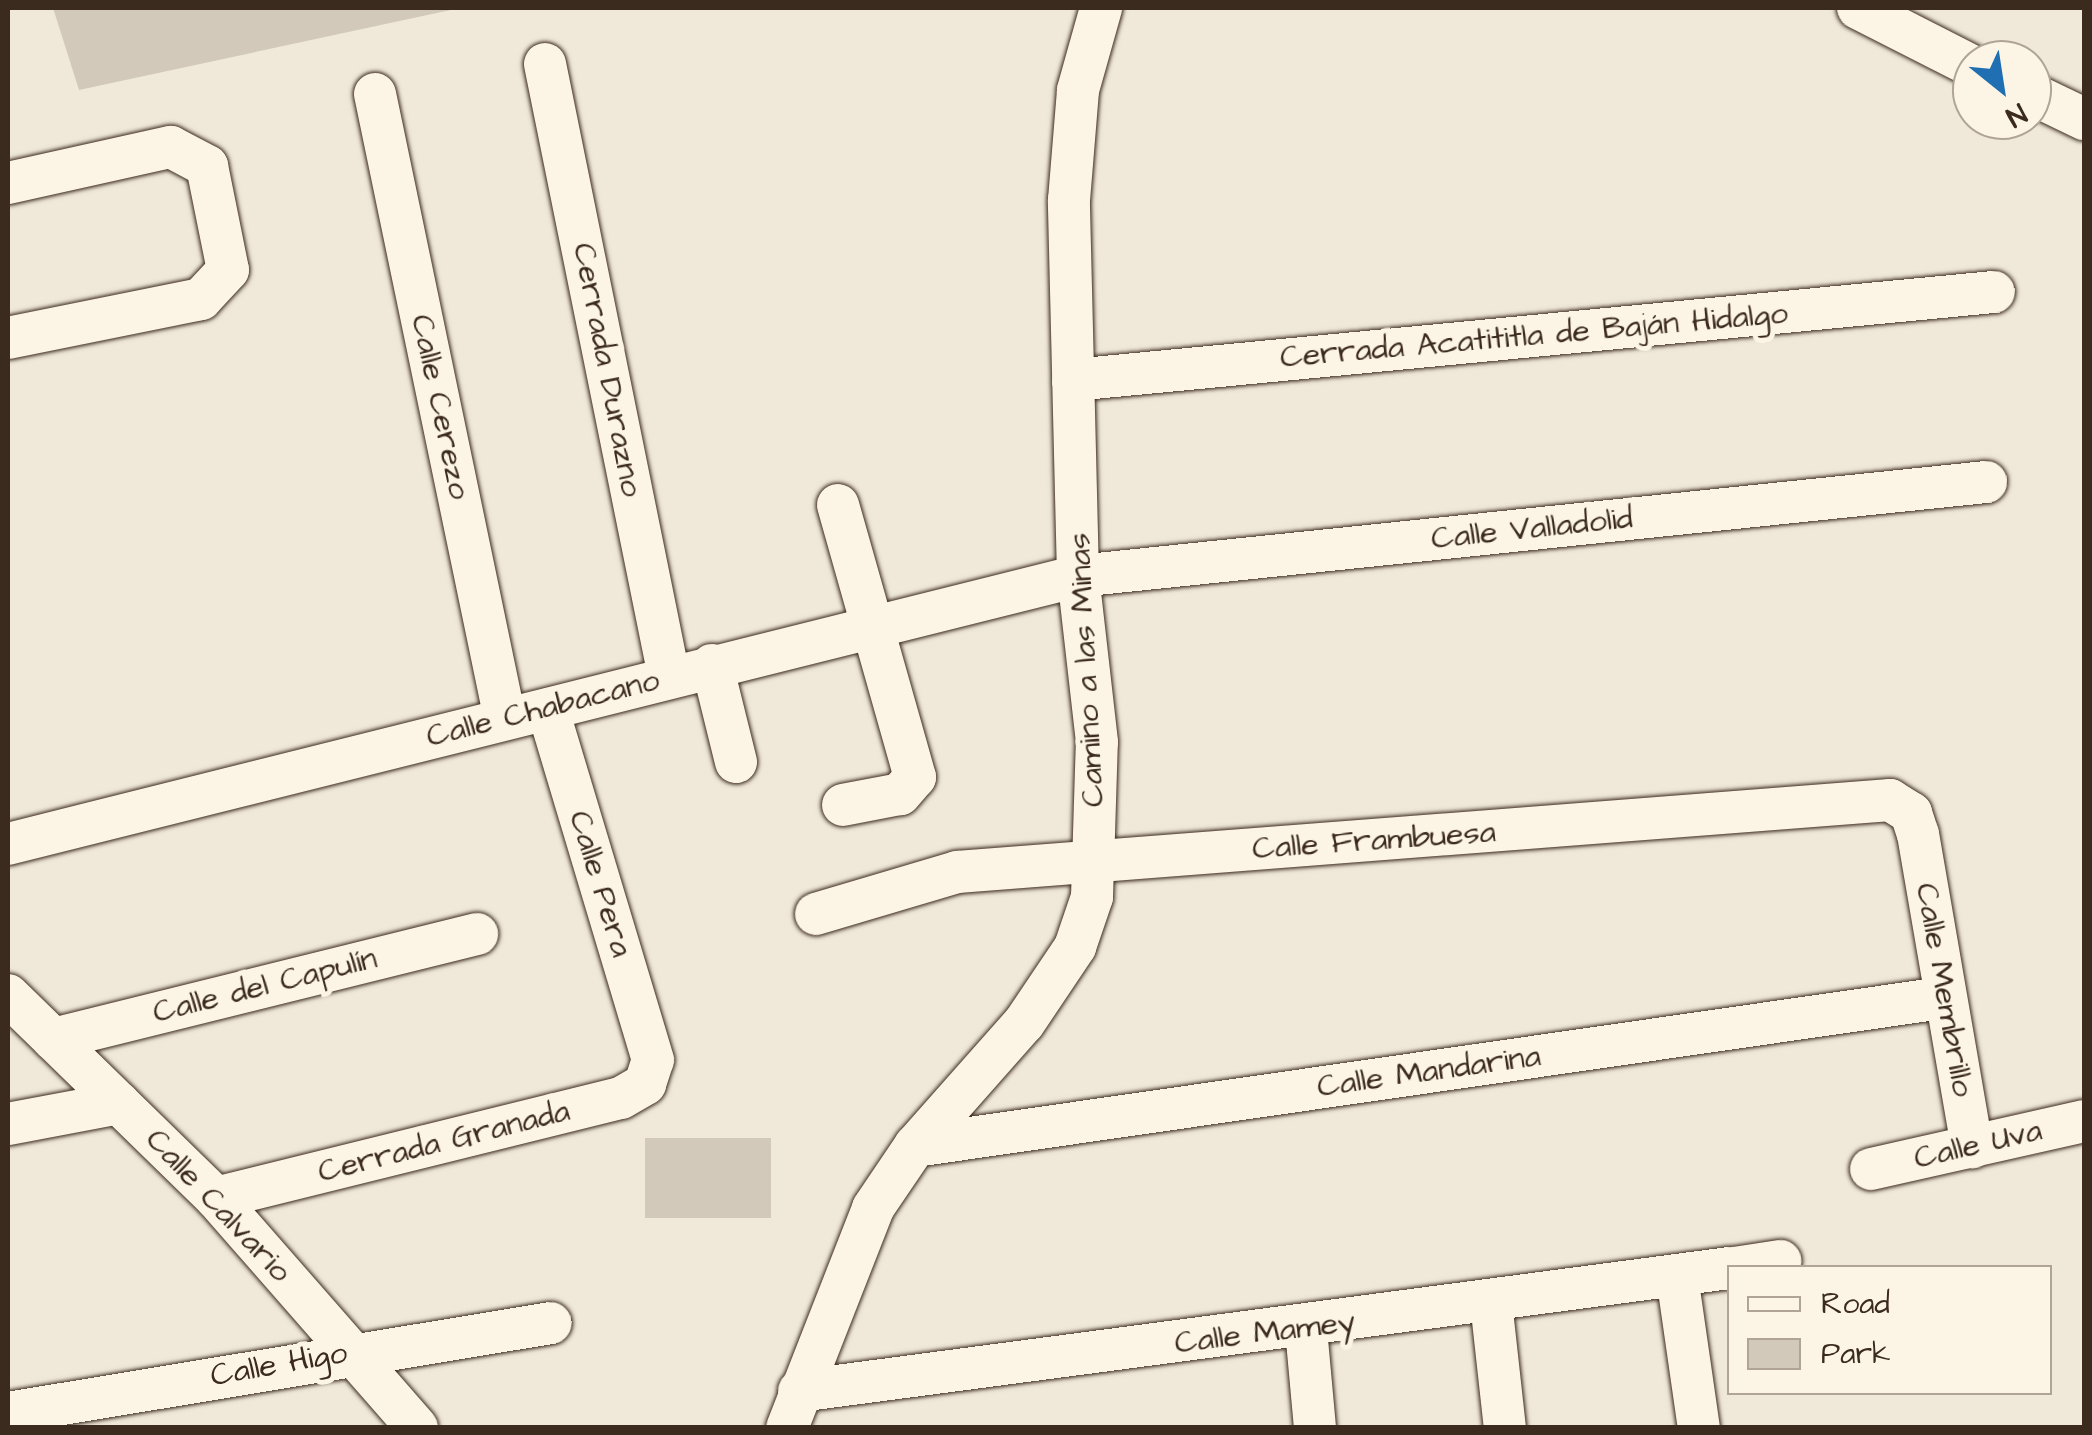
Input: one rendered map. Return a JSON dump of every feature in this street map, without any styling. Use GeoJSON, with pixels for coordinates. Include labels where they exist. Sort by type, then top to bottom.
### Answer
{"type":"FeatureCollection","features":[{"type":"Feature","properties":{"kind":"street","name":"Camino a las Minas"},"geometry":{"type":"LineString","coordinates":[[793,1409],[874,1208],[915,1146],[1024,1023],[1074,946],[1092,898],[1097,742],[1078,576],[1069,200],[1078,90],[1101,8]]}},
{"type":"Feature","properties":{"kind":"street"},"geometry":{"type":"LineString","coordinates":[[1858,8],[1952,56]]}},
{"type":"Feature","properties":{"kind":"street","name":"Cerrada Durazno"},"geometry":{"type":"LineString","coordinates":[[544,64],[669,676]]}},
{"type":"Feature","properties":{"kind":"street","name":"Calle Cerezo"},"geometry":{"type":"LineString","coordinates":[[375,94],[504,720]]}},
{"type":"Feature","properties":{"kind":"street"},"geometry":{"type":"LineString","coordinates":[[2052,104],[2084,119]]}},
{"type":"Feature","properties":{"kind":"street"},"geometry":{"type":"LineString","coordinates":[[8,183],[171,147],[207,166],[228,270],[200,299],[8,338]]}},
{"type":"Feature","properties":{"kind":"street","name":"Cerrada Acatititla de Baján Hidalgo"},"geometry":{"type":"LineString","coordinates":[[1073,380],[1994,292]]}},
{"type":"Feature","properties":{"kind":"street","name":"Calle Valladolid"},"geometry":{"type":"LineString","coordinates":[[1078,576],[1986,482]]}},
{"type":"Feature","properties":{"kind":"street"},"geometry":{"type":"LineString","coordinates":[[838,504],[914,776],[900,794],[843,805]]}},
{"type":"Feature","properties":{"kind":"street","name":"Calle Chabacano"},"geometry":{"type":"LineString","coordinates":[[8,844],[1078,576]]}},
{"type":"Feature","properties":{"kind":"street"},"geometry":{"type":"LineString","coordinates":[[712,665],[736,762]]}},
{"type":"Feature","properties":{"kind":"street","name":"Calle Pera"},"geometry":{"type":"LineString","coordinates":[[548,708],[653,1060]]}},
{"type":"Feature","properties":{"kind":"street","name":"Calle Frambuesa"},"geometry":{"type":"LineString","coordinates":[[816,914],[956,872],[1890,800],[1911,813],[1918,834]]}},
{"type":"Feature","properties":{"kind":"street","name":"Calle Membrillo"},"geometry":{"type":"LineString","coordinates":[[1918,834],[1942,998],[1972,1147]]}},
{"type":"Feature","properties":{"kind":"street","name":"Calle del Capulín"},"geometry":{"type":"LineString","coordinates":[[53,1039],[477,934]]}},
{"type":"Feature","properties":{"kind":"street","name":"Calle Calvario"},"geometry":{"type":"LineString","coordinates":[[8,996],[216,1198],[418,1428]]}},
{"type":"Feature","properties":{"kind":"street","name":"Calle Mandarina"},"geometry":{"type":"LineString","coordinates":[[915,1146],[1942,998]]}},
{"type":"Feature","properties":{"kind":"street","name":"Cerrada Granada"},"geometry":{"type":"LineString","coordinates":[[216,1198],[621,1098],[645,1084],[653,1060]]}},
{"type":"Feature","properties":{"kind":"street"},"geometry":{"type":"LineString","coordinates":[[8,1124],[119,1102]]}},
{"type":"Feature","properties":{"kind":"street","name":"Calle Uva"},"geometry":{"type":"LineString","coordinates":[[1871,1170],[2084,1122]]}},
{"type":"Feature","properties":{"kind":"street","name":"Calle Mamey"},"geometry":{"type":"LineString","coordinates":[[1753,1265],[1780,1261]]}},
{"type":"Feature","properties":{"kind":"street","name":"Calle Mamey"},"geometry":{"type":"LineString","coordinates":[[793,1409],[1727,1269]]}},
{"type":"Feature","properties":{"kind":"street"},"geometry":{"type":"LineString","coordinates":[[1677,1276],[1699,1428]]}},
{"type":"Feature","properties":{"kind":"street"},"geometry":{"type":"LineString","coordinates":[[1490,1302],[1504,1428]]}},
{"type":"Feature","properties":{"kind":"street","name":"Calle Higo"},"geometry":{"type":"LineString","coordinates":[[8,1413],[350,1352],[551,1322]]}},
{"type":"Feature","properties":{"kind":"street"},"geometry":{"type":"LineString","coordinates":[[1306,1329],[1315,1428]]}},
{"type":"Feature","properties":{"kind":"green space"},"geometry":{"type":"Polygon","coordinates":[[[53,8],[460,8],[79,90],[53,8]]]}},
{"type":"Feature","properties":{"kind":"green space"},"geometry":{"type":"Polygon","coordinates":[[[645,1138],[771,1138],[771,1218],[645,1218],[645,1138]]]}}]}
